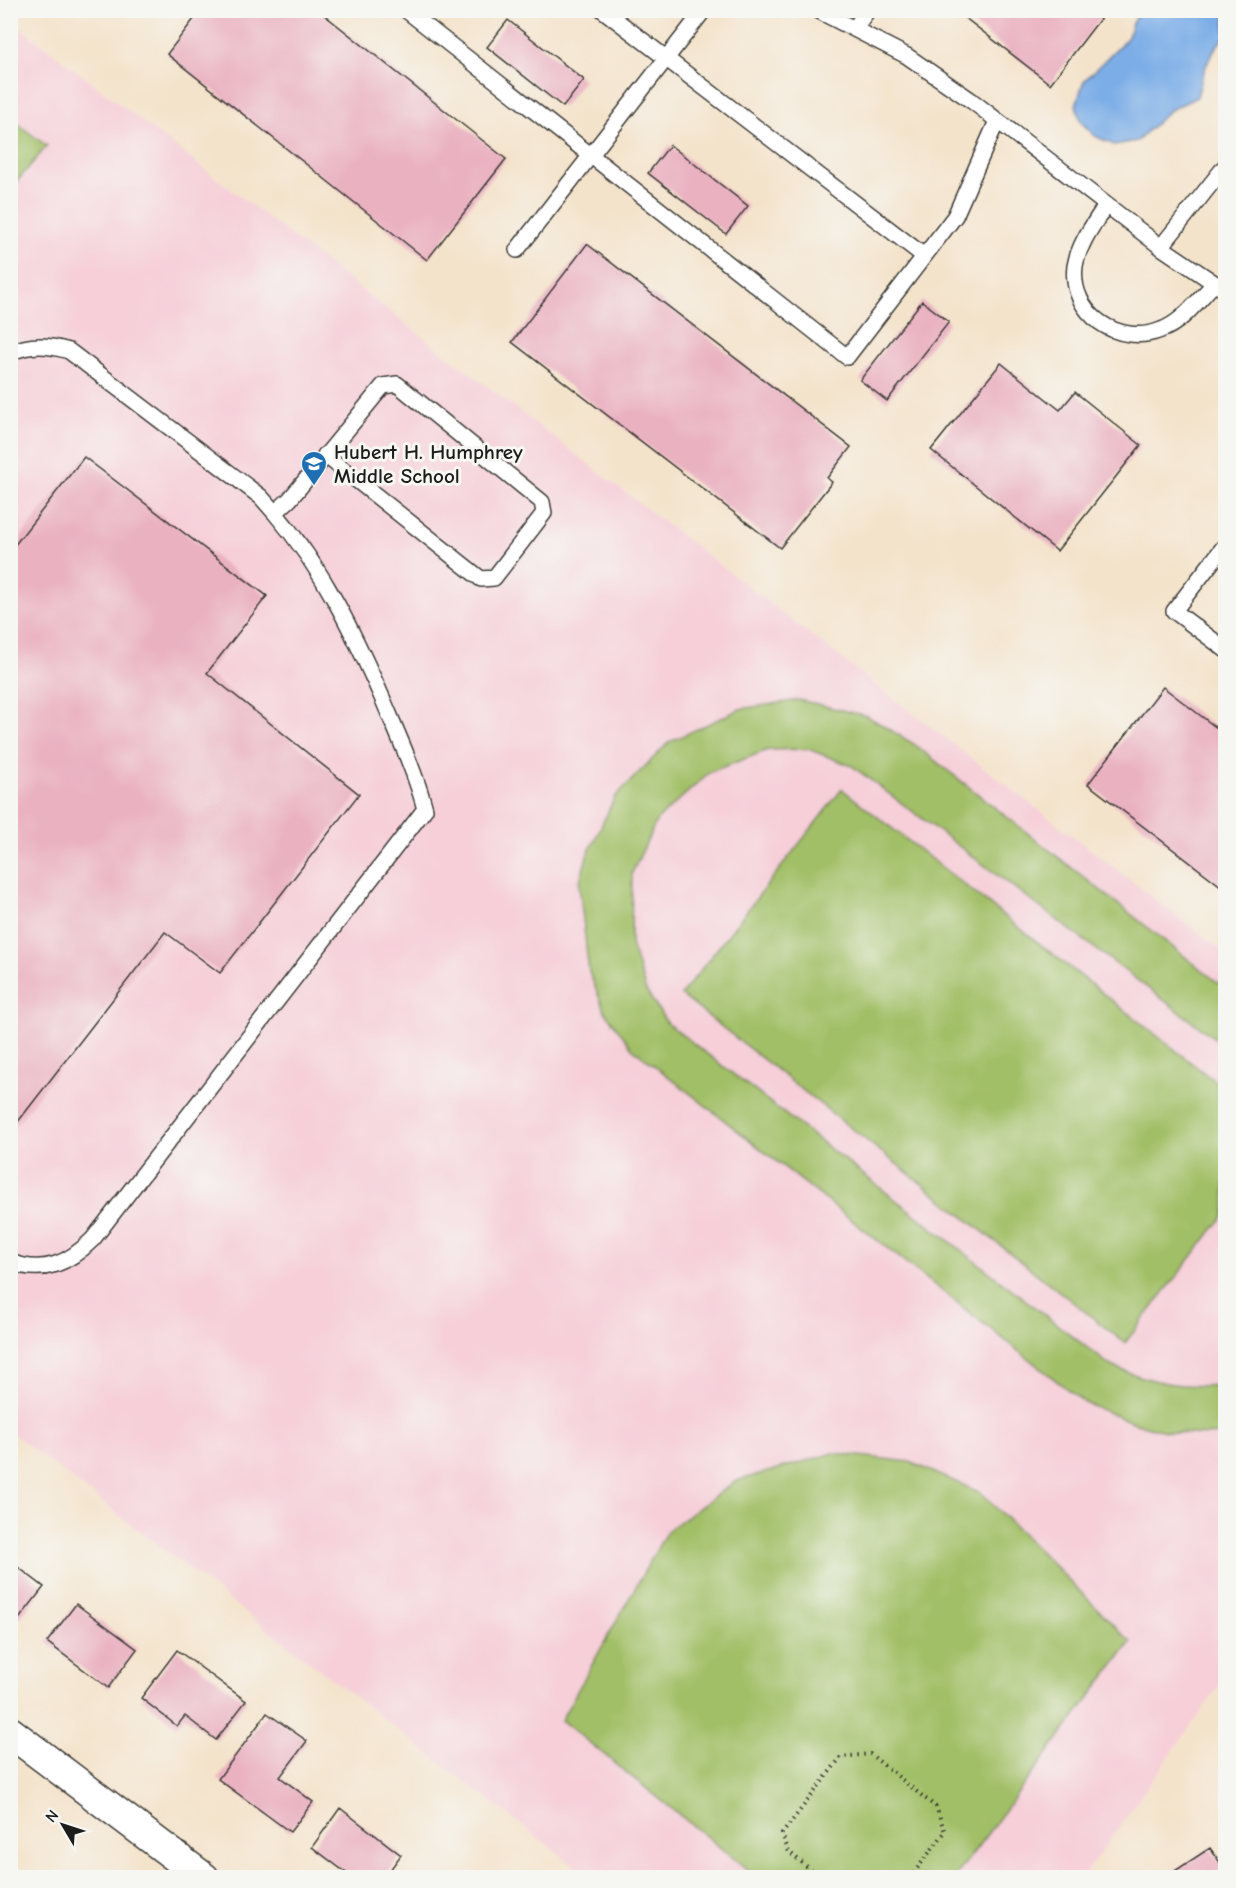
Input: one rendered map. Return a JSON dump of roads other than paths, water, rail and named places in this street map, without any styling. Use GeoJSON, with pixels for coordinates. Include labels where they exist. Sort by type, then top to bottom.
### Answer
{"type":"FeatureCollection","features":[{"type":"Feature","properties":{"kind":"street"},"geometry":{"type":"LineString","coordinates":[[10,1732],[204,1878]]}},
{"type":"Feature","properties":{"kind":"lane"},"geometry":{"type":"LineString","coordinates":[[406,10],[848,357],[955,216],[997,121]]}},
{"type":"Feature","properties":{"kind":"lane"},"geometry":{"type":"LineString","coordinates":[[603,10],[924,256]]}},
{"type":"Feature","properties":{"kind":"lane"},"geometry":{"type":"LineString","coordinates":[[517,250],[704,10]]}},
{"type":"Feature","properties":{"kind":"lane"},"geometry":{"type":"LineString","coordinates":[[817,10],[907,56],[1219,288],[1163,330],[1142,335],[1120,334],[1101,324],[1086,309],[1077,290],[1075,268],[1080,247],[1106,205]]}},
{"type":"Feature","properties":{"kind":"lane"},"geometry":{"type":"LineString","coordinates":[[854,29],[868,10]]}},
{"type":"Feature","properties":{"kind":"lane"},"geometry":{"type":"LineString","coordinates":[[1161,247],[1226,165]]}},
{"type":"Feature","properties":{"kind":"lane"},"geometry":{"type":"LineString","coordinates":[[10,353],[36,345],[69,351],[261,497],[304,546],[338,603],[417,779],[425,809],[93,1239],[79,1253],[51,1267],[30,1267],[10,1262]]}},
{"type":"Feature","properties":{"kind":"lane"},"geometry":{"type":"LineString","coordinates":[[275,513],[290,499],[325,455],[383,386],[396,384],[542,502],[544,513],[494,578],[481,579],[325,455]]}},
{"type":"Feature","properties":{"kind":"lane"},"geometry":{"type":"LineString","coordinates":[[1226,544],[1174,611],[1226,650]]}},
{"type":"Feature","properties":{"kind":"water"},"geometry":{"type":"Polygon","coordinates":[[[1140,11],[1225,11],[1225,37],[1210,57],[1197,97],[1170,110],[1137,141],[1114,145],[1095,136],[1081,122],[1076,105],[1084,81],[1128,37],[1132,23],[1140,11]]]}},
{"type":"Feature","properties":{"kind":"place","name":"Hubert H. Humphrey Middle School"},"geometry":{"type":"Point","coordinates":[314,487]}}]}
